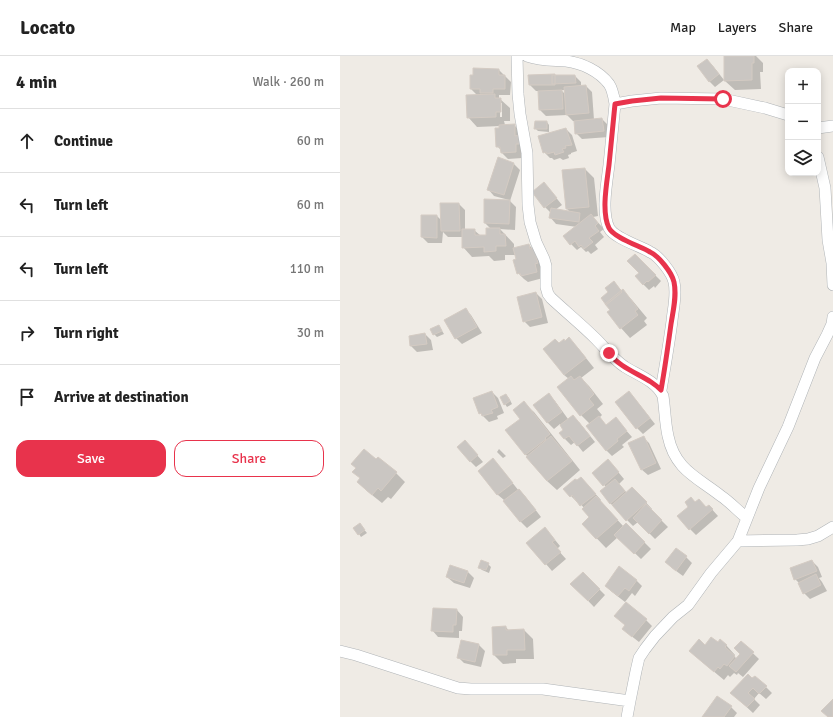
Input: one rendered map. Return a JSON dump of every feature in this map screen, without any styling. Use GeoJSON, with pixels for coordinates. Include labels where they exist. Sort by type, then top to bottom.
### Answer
{"type":"FeatureCollection","features":[{"type":"Feature","properties":{"kind":"street"},"geometry":{"type":"LineString","coordinates":[[517,56],[520,114],[527,153],[528,205],[530,222],[546,266],[546,288],[548,294],[579,322],[612,357],[623,366],[661,390],[664,396],[668,436],[673,451],[680,464],[687,471],[722,496],[747,518]]}},
{"type":"Feature","properties":{"kind":"street"},"geometry":{"type":"LineString","coordinates":[[527,56],[537,60],[566,61],[578,64],[599,73],[609,84],[612,90],[615,104],[605,202],[606,221],[611,231],[622,239],[652,252],[662,262],[671,275],[673,281],[675,297],[669,345],[661,390]]}},
{"type":"Feature","properties":{"kind":"street"},"geometry":{"type":"LineString","coordinates":[[615,104],[661,98],[723,99],[765,108],[785,115]]}},
{"type":"Feature","properties":{"kind":"street"},"geometry":{"type":"LineString","coordinates":[[821,128],[833,126]]}},
{"type":"Feature","properties":{"kind":"street"},"geometry":{"type":"LineString","coordinates":[[821,170],[825,188],[828,240],[832,263],[833,285]]}},
{"type":"Feature","properties":{"kind":"street"},"geometry":{"type":"LineString","coordinates":[[628,717],[639,658],[655,636],[673,617],[688,605],[711,573],[738,541],[759,488],[788,428],[815,358],[832,324],[833,317]]}},
{"type":"Feature","properties":{"kind":"street"},"geometry":{"type":"LineString","coordinates":[[738,541],[808,539],[818,536],[833,527]]}},
{"type":"Feature","properties":{"kind":"street"},"geometry":{"type":"LineString","coordinates":[[340,650],[458,688],[543,689],[630,701]]}},
{"type":"Feature","properties":{"kind":"building"},"geometry":{"type":"Polygon","coordinates":[[[724,56],[754,56],[754,63],[752,63],[752,80],[724,81],[724,56]]]}},
{"type":"Feature","properties":{"kind":"building"},"geometry":{"type":"Polygon","coordinates":[[[707,59],[719,74],[709,82],[697,66],[707,59]]]}},
{"type":"Feature","properties":{"kind":"building"},"geometry":{"type":"Polygon","coordinates":[[[473,68],[499,69],[499,75],[505,75],[505,89],[493,89],[493,93],[480,93],[480,89],[470,89],[470,75],[473,75],[473,68]]]}},
{"type":"Feature","properties":{"kind":"building"},"geometry":{"type":"Polygon","coordinates":[[[555,74],[555,85],[529,85],[528,75],[555,74]]]}},
{"type":"Feature","properties":{"kind":"building"},"geometry":{"type":"Polygon","coordinates":[[[552,75],[575,75],[576,83],[552,84],[552,75]]]}},
{"type":"Feature","properties":{"kind":"building"},"geometry":{"type":"Polygon","coordinates":[[[586,85],[589,113],[566,115],[564,87],[586,85]]]}},
{"type":"Feature","properties":{"kind":"building"},"geometry":{"type":"Polygon","coordinates":[[[562,90],[563,109],[539,110],[538,91],[562,90]]]}},
{"type":"Feature","properties":{"kind":"building"},"geometry":{"type":"Polygon","coordinates":[[[495,94],[495,98],[501,98],[501,112],[496,112],[496,117],[467,118],[466,95],[495,94]]]}},
{"type":"Feature","properties":{"kind":"building"},"geometry":{"type":"Polygon","coordinates":[[[602,118],[604,131],[575,134],[574,121],[602,118]]]}},
{"type":"Feature","properties":{"kind":"building"},"geometry":{"type":"Polygon","coordinates":[[[535,121],[547,121],[547,129],[534,129],[535,121]]]}},
{"type":"Feature","properties":{"kind":"building"},"geometry":{"type":"Polygon","coordinates":[[[515,124],[515,136],[519,135],[520,144],[516,144],[516,152],[501,153],[500,147],[496,147],[495,128],[499,128],[499,125],[515,124]]]}},
{"type":"Feature","properties":{"kind":"building"},"geometry":{"type":"Polygon","coordinates":[[[566,128],[572,145],[565,146],[566,148],[562,149],[564,152],[555,155],[554,152],[547,154],[546,152],[543,153],[538,136],[566,128]]]}},
{"type":"Feature","properties":{"kind":"building"},"geometry":{"type":"Polygon","coordinates":[[[498,157],[514,163],[504,195],[487,190],[498,157]]]}},
{"type":"Feature","properties":{"kind":"building"},"geometry":{"type":"Polygon","coordinates":[[[585,168],[589,207],[566,209],[562,170],[585,168]]]}},
{"type":"Feature","properties":{"kind":"building"},"geometry":{"type":"Polygon","coordinates":[[[544,182],[557,198],[544,208],[532,192],[544,182]]]}},
{"type":"Feature","properties":{"kind":"building"},"geometry":{"type":"Polygon","coordinates":[[[484,199],[510,200],[509,224],[484,223],[484,199]]]}},
{"type":"Feature","properties":{"kind":"building"},"geometry":{"type":"Polygon","coordinates":[[[440,203],[459,203],[460,231],[441,231],[440,203]]]}},
{"type":"Feature","properties":{"kind":"building"},"geometry":{"type":"Polygon","coordinates":[[[551,208],[580,213],[579,222],[549,218],[551,208]]]}},
{"type":"Feature","properties":{"kind":"building"},"geometry":{"type":"Polygon","coordinates":[[[591,214],[598,223],[595,226],[599,231],[589,238],[593,242],[584,249],[581,245],[579,247],[575,241],[570,245],[563,236],[591,214]]]}},
{"type":"Feature","properties":{"kind":"building"},"geometry":{"type":"Polygon","coordinates":[[[421,215],[437,215],[437,238],[421,237],[421,215]]]}},
{"type":"Feature","properties":{"kind":"building"},"geometry":{"type":"Polygon","coordinates":[[[486,228],[500,228],[500,234],[505,234],[506,246],[496,246],[496,251],[484,252],[484,247],[462,248],[462,229],[475,229],[475,235],[486,235],[486,228]]]}},
{"type":"Feature","properties":{"kind":"building"},"geometry":{"type":"Polygon","coordinates":[[[529,244],[530,249],[534,248],[538,263],[535,264],[537,272],[521,276],[520,273],[517,274],[513,260],[516,259],[513,248],[529,244]]]}},
{"type":"Feature","properties":{"kind":"building"},"geometry":{"type":"Polygon","coordinates":[[[635,254],[656,275],[643,285],[635,276],[639,273],[627,261],[635,254]]]}},
{"type":"Feature","properties":{"kind":"building"},"geometry":{"type":"Polygon","coordinates":[[[614,281],[622,292],[606,305],[601,298],[608,292],[605,288],[614,281]]]}},
{"type":"Feature","properties":{"kind":"building"},"geometry":{"type":"Polygon","coordinates":[[[623,289],[638,309],[635,311],[638,315],[620,329],[607,312],[610,310],[605,304],[623,289]]]}},
{"type":"Feature","properties":{"kind":"building"},"geometry":{"type":"Polygon","coordinates":[[[536,292],[542,317],[523,322],[517,297],[536,292]]]}},
{"type":"Feature","properties":{"kind":"building"},"geometry":{"type":"Polygon","coordinates":[[[466,308],[477,327],[455,339],[444,320],[466,308]]]}},
{"type":"Feature","properties":{"kind":"building"},"geometry":{"type":"Polygon","coordinates":[[[439,325],[442,331],[433,335],[430,329],[439,325]]]}},
{"type":"Feature","properties":{"kind":"building"},"geometry":{"type":"Polygon","coordinates":[[[425,333],[427,344],[410,346],[409,336],[425,333]]]}},
{"type":"Feature","properties":{"kind":"building"},"geometry":{"type":"Polygon","coordinates":[[[569,337],[586,358],[564,375],[543,349],[555,339],[559,343],[564,339],[565,341],[569,337]]]}},
{"type":"Feature","properties":{"kind":"building"},"geometry":{"type":"Polygon","coordinates":[[[571,376],[574,380],[580,376],[594,394],[589,399],[594,405],[580,416],[557,387],[571,376]]]}},
{"type":"Feature","properties":{"kind":"building"},"geometry":{"type":"Polygon","coordinates":[[[492,391],[498,407],[491,410],[493,413],[482,416],[481,413],[479,414],[473,398],[492,391]]]}},
{"type":"Feature","properties":{"kind":"building"},"geometry":{"type":"Polygon","coordinates":[[[629,391],[650,418],[636,429],[615,402],[629,391]]]}},
{"type":"Feature","properties":{"kind":"building"},"geometry":{"type":"Polygon","coordinates":[[[549,393],[562,412],[547,423],[533,405],[549,393]]]}},
{"type":"Feature","properties":{"kind":"building"},"geometry":{"type":"Polygon","coordinates":[[[506,394],[510,401],[504,405],[500,397],[506,394]]]}},
{"type":"Feature","properties":{"kind":"building"},"geometry":{"type":"Polygon","coordinates":[[[524,401],[550,434],[545,438],[546,439],[525,455],[505,430],[520,419],[513,410],[524,401]]]}},
{"type":"Feature","properties":{"kind":"building"},"geometry":{"type":"Polygon","coordinates":[[[573,415],[590,436],[577,446],[569,436],[564,439],[559,433],[563,430],[560,425],[573,415]]]}},
{"type":"Feature","properties":{"kind":"building"},"geometry":{"type":"Polygon","coordinates":[[[599,416],[606,425],[616,417],[627,431],[606,451],[586,426],[599,416]]]}},
{"type":"Feature","properties":{"kind":"building"},"geometry":{"type":"Polygon","coordinates":[[[551,436],[572,461],[547,481],[526,457],[551,436]]]}},
{"type":"Feature","properties":{"kind":"building"},"geometry":{"type":"Polygon","coordinates":[[[644,436],[656,463],[641,470],[628,443],[644,436]]]}},
{"type":"Feature","properties":{"kind":"building"},"geometry":{"type":"Polygon","coordinates":[[[465,440],[478,455],[470,462],[457,447],[465,440]]]}},
{"type":"Feature","properties":{"kind":"building"},"geometry":{"type":"Polygon","coordinates":[[[364,449],[376,459],[378,457],[397,472],[381,491],[378,488],[372,495],[357,482],[360,478],[352,472],[356,468],[351,464],[364,449]]]}},
{"type":"Feature","properties":{"kind":"building"},"geometry":{"type":"Polygon","coordinates":[[[493,458],[513,483],[497,495],[478,471],[493,458]]]}},
{"type":"Feature","properties":{"kind":"building"},"geometry":{"type":"Polygon","coordinates":[[[608,459],[619,472],[603,486],[592,473],[608,459]]]}},
{"type":"Feature","properties":{"kind":"building"},"geometry":{"type":"Polygon","coordinates":[[[581,477],[596,494],[580,506],[572,495],[570,497],[563,489],[575,479],[577,480],[581,477]]]}},
{"type":"Feature","properties":{"kind":"building"},"geometry":{"type":"Polygon","coordinates":[[[615,479],[625,491],[610,504],[600,491],[615,479]]]}},
{"type":"Feature","properties":{"kind":"building"},"geometry":{"type":"Polygon","coordinates":[[[632,487],[647,502],[626,521],[612,505],[632,487]]]}},
{"type":"Feature","properties":{"kind":"building"},"geometry":{"type":"Polygon","coordinates":[[[519,489],[536,510],[520,522],[503,501],[519,489]]]}},
{"type":"Feature","properties":{"kind":"building"},"geometry":{"type":"Polygon","coordinates":[[[596,496],[618,520],[596,539],[582,524],[589,517],[582,509],[596,496]]]}},
{"type":"Feature","properties":{"kind":"building"},"geometry":{"type":"Polygon","coordinates":[[[691,497],[695,502],[699,499],[706,507],[709,505],[713,509],[689,530],[677,516],[688,507],[685,502],[691,497]]]}},
{"type":"Feature","properties":{"kind":"building"},"geometry":{"type":"Polygon","coordinates":[[[646,504],[662,520],[649,534],[633,518],[646,504]]]}},
{"type":"Feature","properties":{"kind":"building"},"geometry":{"type":"Polygon","coordinates":[[[360,523],[365,530],[358,535],[353,528],[360,523]]]}},
{"type":"Feature","properties":{"kind":"building"},"geometry":{"type":"Polygon","coordinates":[[[626,523],[645,542],[634,554],[614,535],[626,523]]]}},
{"type":"Feature","properties":{"kind":"building"},"geometry":{"type":"Polygon","coordinates":[[[545,527],[555,540],[552,542],[561,552],[545,565],[526,543],[545,527]]]}},
{"type":"Feature","properties":{"kind":"building"},"geometry":{"type":"Polygon","coordinates":[[[676,548],[687,556],[676,571],[665,562],[676,548]]]}},
{"type":"Feature","properties":{"kind":"building"},"geometry":{"type":"Polygon","coordinates":[[[481,560],[489,563],[486,570],[478,568],[481,560]]]}},
{"type":"Feature","properties":{"kind":"building"},"geometry":{"type":"Polygon","coordinates":[[[812,560],[817,571],[794,580],[790,568],[812,560]]]}},
{"type":"Feature","properties":{"kind":"building"},"geometry":{"type":"Polygon","coordinates":[[[450,565],[468,571],[464,583],[446,577],[450,565]]]}},
{"type":"Feature","properties":{"kind":"building"},"geometry":{"type":"Polygon","coordinates":[[[619,566],[637,580],[629,591],[625,588],[618,596],[605,586],[619,566]]]}},
{"type":"Feature","properties":{"kind":"building"},"geometry":{"type":"Polygon","coordinates":[[[583,572],[600,589],[588,601],[570,584],[583,572]]]}},
{"type":"Feature","properties":{"kind":"building"},"geometry":{"type":"Polygon","coordinates":[[[816,574],[821,585],[803,594],[798,583],[816,574]]]}},
{"type":"Feature","properties":{"kind":"building"},"geometry":{"type":"Polygon","coordinates":[[[626,602],[647,619],[632,637],[622,629],[625,625],[614,616],[626,602]]]}},
{"type":"Feature","properties":{"kind":"building"},"geometry":{"type":"Polygon","coordinates":[[[433,608],[457,609],[456,625],[453,625],[453,632],[431,631],[433,608]]]}},
{"type":"Feature","properties":{"kind":"building"},"geometry":{"type":"Polygon","coordinates":[[[506,626],[506,630],[524,629],[525,650],[507,650],[507,655],[493,655],[492,627],[506,626]]]}},
{"type":"Feature","properties":{"kind":"building"},"geometry":{"type":"Polygon","coordinates":[[[711,637],[718,642],[720,639],[727,645],[725,647],[735,656],[727,666],[724,664],[720,669],[718,667],[714,672],[689,651],[699,639],[705,645],[711,637]]]}},
{"type":"Feature","properties":{"kind":"building"},"geometry":{"type":"Polygon","coordinates":[[[461,640],[479,644],[475,662],[457,658],[461,640]]]}},
{"type":"Feature","properties":{"kind":"building"},"geometry":{"type":"Polygon","coordinates":[[[741,641],[754,652],[736,672],[729,666],[740,654],[734,648],[741,641]]]}},
{"type":"Feature","properties":{"kind":"building"},"geometry":{"type":"Polygon","coordinates":[[[748,674],[752,678],[755,676],[767,686],[759,694],[753,688],[748,693],[755,699],[747,707],[730,693],[748,674]]]}},
{"type":"Feature","properties":{"kind":"building"},"geometry":{"type":"Polygon","coordinates":[[[717,696],[732,706],[724,717],[702,717],[717,696]]]}},
{"type":"Feature","properties":{"kind":"building"},"geometry":{"type":"Polygon","coordinates":[[[833,699],[833,717],[828,717],[821,711],[833,699]]]}},
{"type":"Feature","properties":{"kind":"route"},"geometry":{"type":"LineString","coordinates":[[609,353],[623,366],[661,390],[667,359],[675,297],[671,275],[662,262],[652,252],[622,239],[609,230],[606,221],[605,202],[615,104],[661,98],[723,99]]}}]}
